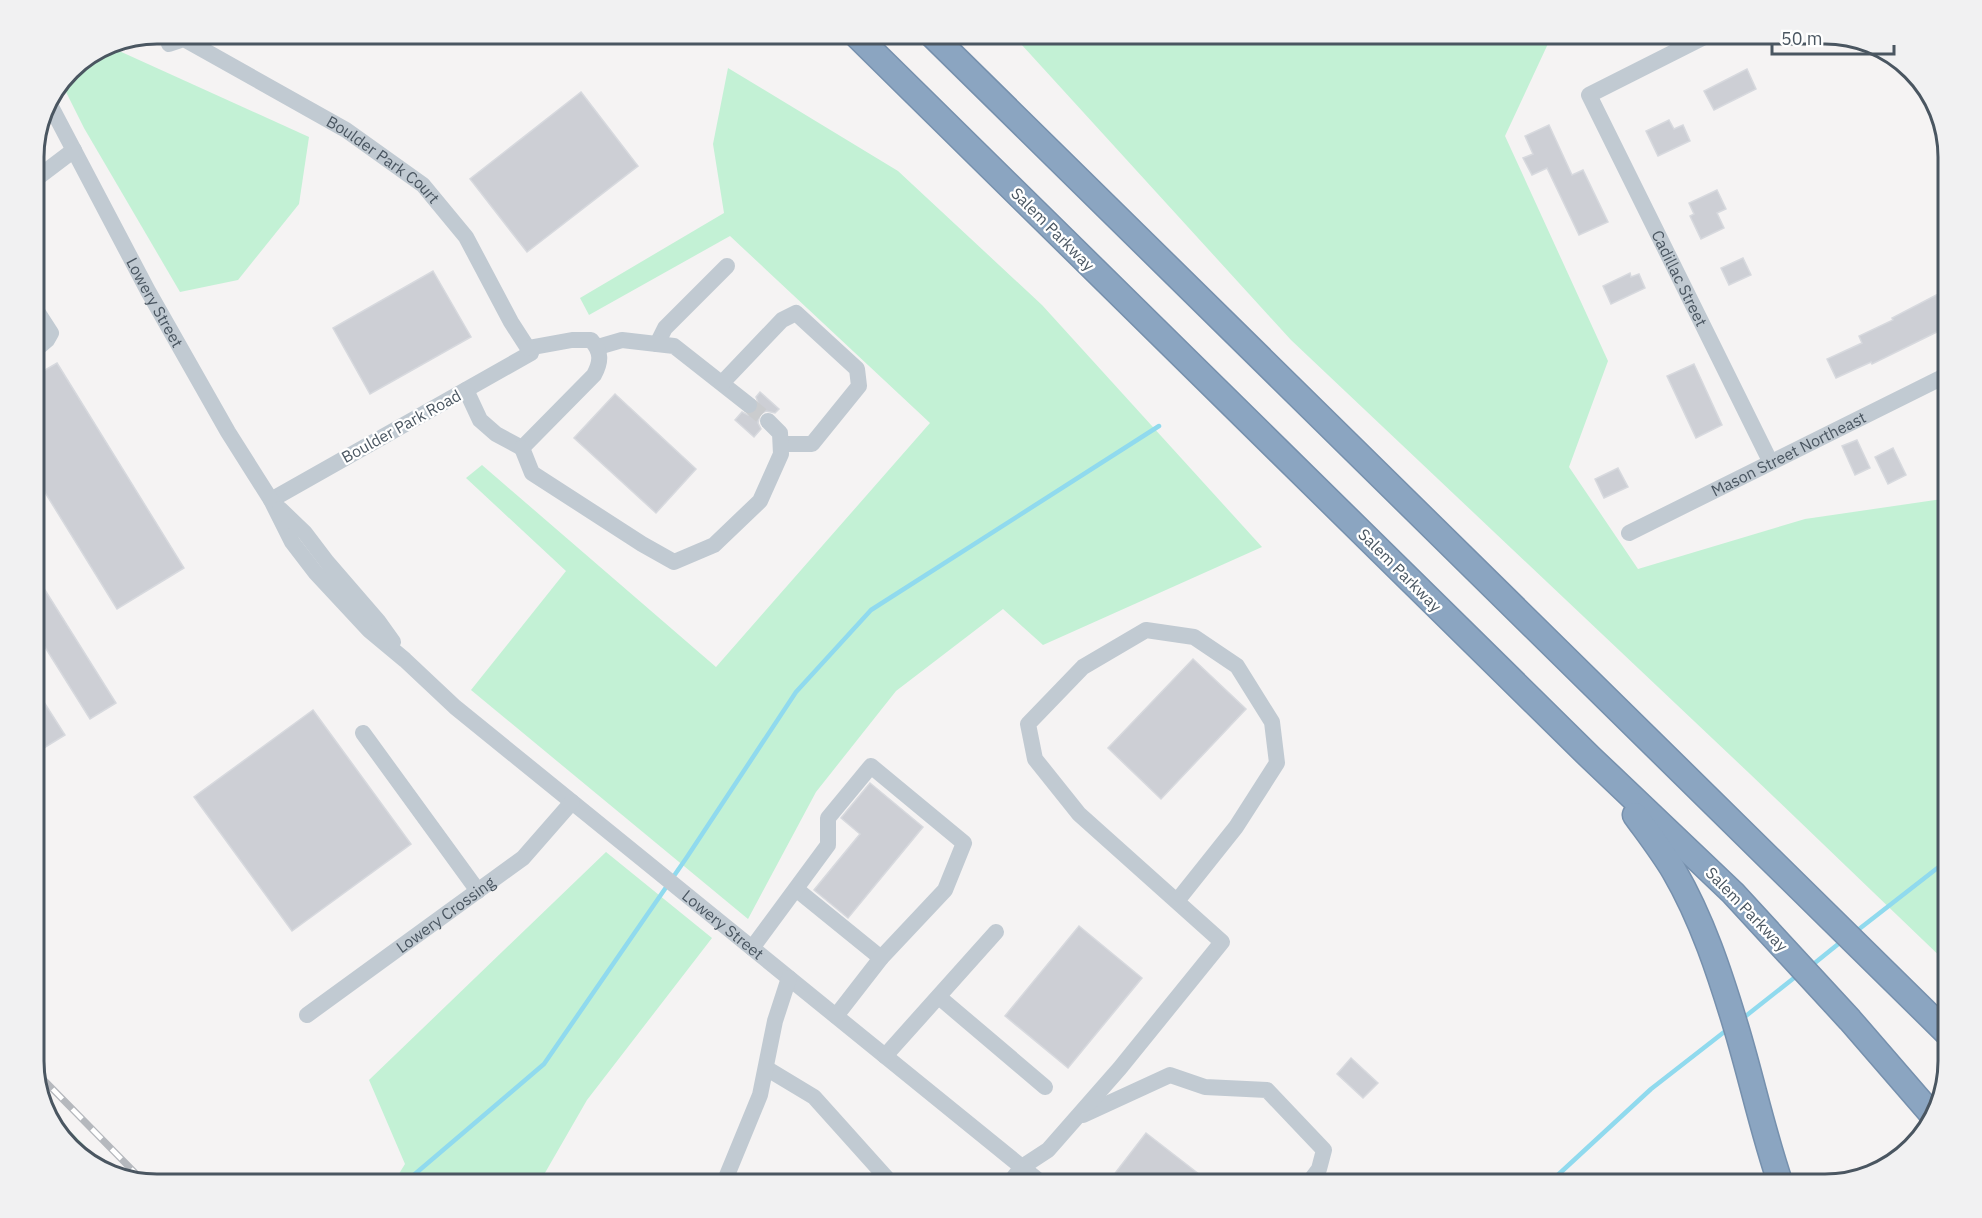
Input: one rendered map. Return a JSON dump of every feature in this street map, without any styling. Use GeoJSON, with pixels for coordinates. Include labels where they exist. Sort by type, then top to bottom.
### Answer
{"type":"FeatureCollection","features":[{"type":"Feature","properties":{"kind":"highway","name":"Salem Parkway"},"geometry":{"type":"LineString","coordinates":[[865,44],[1591,758],[1733,893],[1928,1110]]}},
{"type":"Feature","properties":{"kind":"highway"},"geometry":{"type":"LineString","coordinates":[[941,44],[1938,1024]]}},
{"type":"Feature","properties":{"kind":"highway"},"geometry":{"type":"LineString","coordinates":[[1591,758],[1662,851],[1700,925],[1731,1009],[1777,1174]]}},
{"type":"Feature","properties":{"kind":"street","name":"Boulder Park Court"},"geometry":{"type":"LineString","coordinates":[[193,44],[346,130],[423,185],[466,237],[511,322],[529,350]]}},
{"type":"Feature","properties":{"kind":"street","name":"Cadillac Street"},"geometry":{"type":"LineString","coordinates":[[1690,44],[1589,95],[1770,461]]}},
{"type":"Feature","properties":{"kind":"street","name":"Lowery Street"},"geometry":{"type":"LineString","coordinates":[[53,111],[148,291],[228,432],[271,500],[305,533],[378,621],[405,660],[455,707],[1031,1174]]}},
{"type":"Feature","properties":{"kind":"street"},"geometry":{"type":"LineString","coordinates":[[44,173],[74,150]]}},
{"type":"Feature","properties":{"kind":"street"},"geometry":{"type":"LineString","coordinates":[[657,344],[664,328],[727,266]]}},
{"type":"Feature","properties":{"kind":"street"},"geometry":{"type":"LineString","coordinates":[[722,383],[782,320],[796,313],[857,369],[859,386],[812,444],[781,444]]}},
{"type":"Feature","properties":{"kind":"street"},"geometry":{"type":"LineString","coordinates":[[44,322],[51,333],[44,343]]}},
{"type":"Feature","properties":{"kind":"street","name":"Boulder Park Road"},"geometry":{"type":"LineString","coordinates":[[271,500],[466,390],[529,350],[572,340],[591,340],[598,348]]}},
{"type":"Feature","properties":{"kind":"street"},"geometry":{"type":"LineString","coordinates":[[522,448],[594,375],[600,363],[598,348],[622,340],[674,346],[748,405]]}},
{"type":"Feature","properties":{"kind":"street","name":"Mason Street Northeast"},"geometry":{"type":"LineString","coordinates":[[1629,533],[1938,379]]}},
{"type":"Feature","properties":{"kind":"street"},"geometry":{"type":"LineString","coordinates":[[466,390],[480,420],[496,434],[522,448],[532,473],[674,562],[714,545],[760,501],[781,454],[780,433],[768,421]]}},
{"type":"Feature","properties":{"kind":"street"},"geometry":{"type":"LineString","coordinates":[[1017,1174],[1022,1167],[1048,1150],[1120,1068],[1222,942],[1079,814],[1035,759],[1028,724],[1083,667],[1146,630],[1194,637],[1237,666],[1272,722],[1277,764],[1236,827],[1177,901]]}},
{"type":"Feature","properties":{"kind":"street"},"geometry":{"type":"LineString","coordinates":[[363,734],[478,891]]}},
{"type":"Feature","properties":{"kind":"street"},"geometry":{"type":"LineString","coordinates":[[752,948],[828,845],[828,818],[871,766],[964,843],[945,890],[881,958],[836,1016]]}},
{"type":"Feature","properties":{"kind":"street","name":"Lowery Crossing"},"geometry":{"type":"LineString","coordinates":[[307,1015],[524,858],[572,802]]}},
{"type":"Feature","properties":{"kind":"street"},"geometry":{"type":"LineString","coordinates":[[796,889],[881,958]]}},
{"type":"Feature","properties":{"kind":"street"},"geometry":{"type":"LineString","coordinates":[[885,1056],[996,932]]}},
{"type":"Feature","properties":{"kind":"street"},"geometry":{"type":"LineString","coordinates":[[728,1174],[760,1095],[775,1021],[789,978]]}},
{"type":"Feature","properties":{"kind":"street"},"geometry":{"type":"LineString","coordinates":[[939,997],[1045,1087]]}},
{"type":"Feature","properties":{"kind":"street"},"geometry":{"type":"LineString","coordinates":[[766,1068],[814,1097],[883,1174]]}},
{"type":"Feature","properties":{"kind":"street"},"geometry":{"type":"LineString","coordinates":[[1076,1118],[1170,1075],[1205,1087],[1267,1090],[1324,1150],[1315,1174]]}},
{"type":"Feature","properties":{"kind":"green space"},"geometry":{"type":"Polygon","coordinates":[[[1021,44],[1548,44],[1505,136],[1608,361],[1569,467],[1638,569],[1805,519],[1938,500],[1938,954],[1750,774],[1291,340],[1021,44]]]}},
{"type":"Feature","properties":{"kind":"green space"},"geometry":{"type":"Polygon","coordinates":[[[118,51],[309,137],[299,204],[238,280],[180,292],[84,128],[65,91],[88,67],[118,51]]]}},
{"type":"Feature","properties":{"kind":"green space"},"geometry":{"type":"Polygon","coordinates":[[[728,68],[898,171],[1042,305],[1262,547],[1043,645],[1003,609],[896,691],[816,792],[748,919],[471,690],[566,571],[466,478],[482,465],[716,667],[930,423],[730,236],[589,315],[580,298],[724,213],[713,144],[728,68]]]}},
{"type":"Feature","properties":{"kind":"green space"},"geometry":{"type":"Polygon","coordinates":[[[606,852],[712,938],[587,1100],[544,1174],[399,1174],[405,1164],[369,1080],[606,852]]]}},
{"type":"Feature","properties":{"kind":"green space"},"geometry":{"type":"Polygon","coordinates":[[[63,1124],[94,1155],[77,1141],[63,1124]]]}},
{"type":"Feature","properties":{"kind":"building"},"geometry":{"type":"Polygon","coordinates":[[[1747,69],[1756,89],[1714,110],[1704,91],[1747,69]]]}},
{"type":"Feature","properties":{"kind":"building"},"geometry":{"type":"Polygon","coordinates":[[[581,92],[638,166],[527,252],[470,179],[581,92]]]}},
{"type":"Feature","properties":{"kind":"building"},"geometry":{"type":"Polygon","coordinates":[[[1669,120],[1674,129],[1683,125],[1690,141],[1658,156],[1646,131],[1669,120]]]}},
{"type":"Feature","properties":{"kind":"building"},"geometry":{"type":"Polygon","coordinates":[[[1549,125],[1572,175],[1583,170],[1608,222],[1579,235],[1547,168],[1532,175],[1523,158],[1533,154],[1525,136],[1549,125]]]}},
{"type":"Feature","properties":{"kind":"building"},"geometry":{"type":"Polygon","coordinates":[[[1717,190],[1726,209],[1717,213],[1724,228],[1701,239],[1690,216],[1694,214],[1689,203],[1717,190]]]}},
{"type":"Feature","properties":{"kind":"building"},"geometry":{"type":"Polygon","coordinates":[[[1743,258],[1751,275],[1729,285],[1721,268],[1743,258]]]}},
{"type":"Feature","properties":{"kind":"building"},"geometry":{"type":"Polygon","coordinates":[[[433,271],[471,337],[370,394],[333,328],[433,271]]]}},
{"type":"Feature","properties":{"kind":"building"},"geometry":{"type":"Polygon","coordinates":[[[1630,273],[1631,277],[1639,274],[1645,288],[1611,304],[1603,286],[1630,273]]]}},
{"type":"Feature","properties":{"kind":"building"},"geometry":{"type":"Polygon","coordinates":[[[1938,294],[1938,331],[1872,364],[1871,362],[1836,378],[1827,359],[1862,343],[1859,336],[1893,320],[1892,318],[1938,294]]]}},
{"type":"Feature","properties":{"kind":"building"},"geometry":{"type":"Polygon","coordinates":[[[57,363],[184,568],[117,609],[44,491],[44,371],[57,363]]]}},
{"type":"Feature","properties":{"kind":"building"},"geometry":{"type":"Polygon","coordinates":[[[1694,364],[1722,425],[1696,438],[1667,376],[1694,364]]]}},
{"type":"Feature","properties":{"kind":"building"},"geometry":{"type":"Polygon","coordinates":[[[760,392],[779,409],[775,413],[766,411],[760,414],[758,423],[761,429],[754,437],[735,420],[742,412],[748,415],[757,412],[759,406],[756,397],[760,392]]]}},
{"type":"Feature","properties":{"kind":"building"},"geometry":{"type":"Polygon","coordinates":[[[615,394],[696,469],[656,513],[574,438],[615,394]]]}},
{"type":"Feature","properties":{"kind":"building"},"geometry":{"type":"Polygon","coordinates":[[[1857,440],[1870,468],[1855,475],[1842,446],[1857,440]]]}},
{"type":"Feature","properties":{"kind":"building"},"geometry":{"type":"Polygon","coordinates":[[[1893,448],[1906,475],[1888,484],[1875,457],[1893,448]]]}},
{"type":"Feature","properties":{"kind":"building"},"geometry":{"type":"Polygon","coordinates":[[[1618,468],[1628,487],[1604,498],[1595,479],[1618,468]]]}},
{"type":"Feature","properties":{"kind":"building"},"geometry":{"type":"Polygon","coordinates":[[[44,588],[116,703],[90,719],[44,646],[44,588]]]}},
{"type":"Feature","properties":{"kind":"building"},"geometry":{"type":"Polygon","coordinates":[[[1193,659],[1246,709],[1161,799],[1108,748],[1193,659]]]}},
{"type":"Feature","properties":{"kind":"building"},"geometry":{"type":"Polygon","coordinates":[[[44,702],[65,735],[44,748],[44,702]]]}},
{"type":"Feature","properties":{"kind":"building"},"geometry":{"type":"Polygon","coordinates":[[[313,710],[411,844],[292,931],[194,797],[313,710]]]}},
{"type":"Feature","properties":{"kind":"building"},"geometry":{"type":"Polygon","coordinates":[[[870,783],[923,827],[848,918],[814,890],[860,834],[841,818],[870,783]]]}},
{"type":"Feature","properties":{"kind":"building"},"geometry":{"type":"Polygon","coordinates":[[[1079,926],[1142,978],[1068,1068],[1005,1016],[1079,926]]]}},
{"type":"Feature","properties":{"kind":"building"},"geometry":{"type":"Polygon","coordinates":[[[1351,1058],[1378,1083],[1363,1098],[1337,1074],[1351,1058]]]}},
{"type":"Feature","properties":{"kind":"building"},"geometry":{"type":"Polygon","coordinates":[[[1146,1133],[1199,1174],[1114,1174],[1146,1133]]]}},
{"type":"Feature","properties":{"kind":"waterway"},"geometry":{"type":"LineString","coordinates":[[415,1174],[544,1064],[687,857],[796,692],[871,610],[1159,426]]}},
{"type":"Feature","properties":{"kind":"waterway"},"geometry":{"type":"LineString","coordinates":[[1854,933],[1938,868]]}},
{"type":"Feature","properties":{"kind":"waterway"},"geometry":{"type":"LineString","coordinates":[[1811,966],[1842,941]]}},
{"type":"Feature","properties":{"kind":"waterway"},"geometry":{"type":"LineString","coordinates":[[1742,1019],[1799,974]]}},
{"type":"Feature","properties":{"kind":"waterway"},"geometry":{"type":"LineString","coordinates":[[1559,1174],[1651,1089],[1728,1029]]}},
{"type":"Feature","properties":{"kind":"tunnel"},"geometry":{"type":"LineString","coordinates":[[749,405],[768,421]]}},
{"type":"Feature","properties":{"kind":"railway"},"geometry":{"type":"LineString","coordinates":[[45,1081],[135,1173]]}}]}
